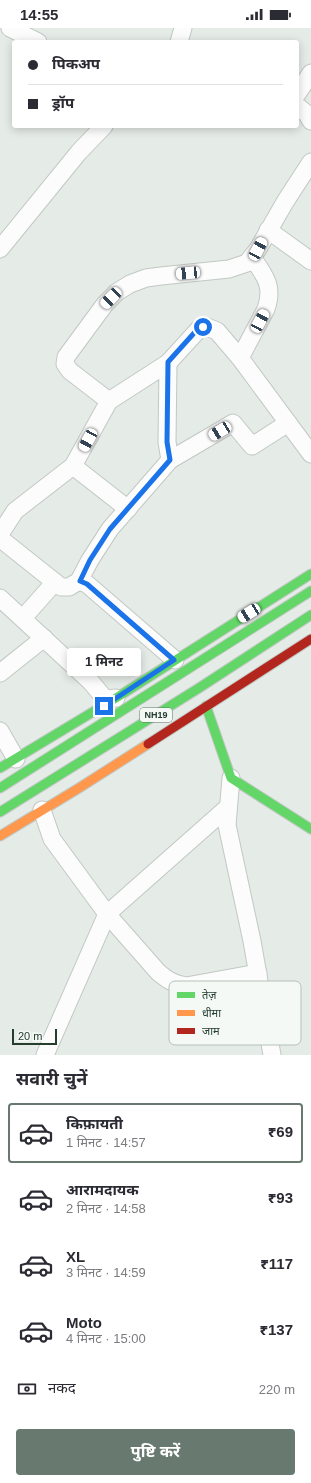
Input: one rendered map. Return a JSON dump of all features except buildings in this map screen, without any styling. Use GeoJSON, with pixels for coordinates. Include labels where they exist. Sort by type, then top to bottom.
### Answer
{"type":"FeatureCollection","features":[{"type":"Feature","properties":{"kind":"main road"},"geometry":{"type":"LineString","coordinates":[[0,768],[116,698],[311,574]]}},
{"type":"Feature","properties":{"kind":"main road","name":"NH19"},"geometry":{"type":"LineString","coordinates":[[0,788],[311,591]]}},
{"type":"Feature","properties":{"kind":"main road","name":"NH19"},"geometry":{"type":"LineString","coordinates":[[0,812],[186,696],[311,615]]}},
{"type":"Feature","properties":{"kind":"main road"},"geometry":{"type":"LineString","coordinates":[[0,836],[311,639]]}},
{"type":"Feature","properties":{"kind":"main road"},"geometry":{"type":"LineString","coordinates":[[206,706],[231,778],[311,829]]}},
{"type":"Feature","properties":{"kind":"street"},"geometry":{"type":"LineString","coordinates":[[10,28],[34,40]]}},
{"type":"Feature","properties":{"kind":"street"},"geometry":{"type":"LineString","coordinates":[[179,40],[183,28]]}},
{"type":"Feature","properties":{"kind":"street"},"geometry":{"type":"LineString","coordinates":[[299,91],[311,73]]}},
{"type":"Feature","properties":{"kind":"street"},"geometry":{"type":"LineString","coordinates":[[299,108],[307,114],[311,121]]}},
{"type":"Feature","properties":{"kind":"street"},"geometry":{"type":"LineString","coordinates":[[0,249],[79,152],[102,128]]}},
{"type":"Feature","properties":{"kind":"street"},"geometry":{"type":"LineString","coordinates":[[109,401],[70,370],[66,366],[65,360],[66,356],[105,304],[116,292],[130,284],[146,278],[230,270],[247,263],[258,249],[268,230],[311,162]]}},
{"type":"Feature","properties":{"kind":"street"},"geometry":{"type":"LineString","coordinates":[[268,230],[311,261]]}},
{"type":"Feature","properties":{"kind":"street"},"geometry":{"type":"LineString","coordinates":[[240,358],[266,309],[270,296],[269,283],[252,257]]}},
{"type":"Feature","properties":{"kind":"street"},"geometry":{"type":"LineString","coordinates":[[288,423],[252,446],[233,423],[170,460],[110,529],[90,560],[80,581],[67,587],[61,587],[2,540],[0,535],[15,511],[73,466],[109,401],[168,362],[195,332],[203,327],[211,328],[216,331],[240,358],[311,454]]}},
{"type":"Feature","properties":{"kind":"street"},"geometry":{"type":"LineString","coordinates":[[168,362],[167,442],[170,460]]}},
{"type":"Feature","properties":{"kind":"street"},"geometry":{"type":"LineString","coordinates":[[73,466],[128,509]]}},
{"type":"Feature","properties":{"kind":"street"},"geometry":{"type":"LineString","coordinates":[[80,581],[87,584],[174,660]]}},
{"type":"Feature","properties":{"kind":"street"},"geometry":{"type":"LineString","coordinates":[[23,618],[55,582]]}},
{"type":"Feature","properties":{"kind":"street"},"geometry":{"type":"LineString","coordinates":[[0,598],[91,682],[105,699],[116,698]]}},
{"type":"Feature","properties":{"kind":"street"},"geometry":{"type":"LineString","coordinates":[[0,673],[44,638]]}},
{"type":"Feature","properties":{"kind":"street"},"geometry":{"type":"LineString","coordinates":[[0,731],[16,759]]}},
{"type":"Feature","properties":{"kind":"street"},"geometry":{"type":"LineString","coordinates":[[231,778],[227,825],[259,981]]}},
{"type":"Feature","properties":{"kind":"street"},"geometry":{"type":"LineString","coordinates":[[45,1055],[107,914],[228,807]]}},
{"type":"Feature","properties":{"kind":"street"},"geometry":{"type":"LineString","coordinates":[[42,810],[52,839],[107,914],[158,972],[169,981]]}},
{"type":"Feature","properties":{"kind":"street"},"geometry":{"type":"LineString","coordinates":[[214,981],[258,973]]}},
{"type":"Feature","properties":{"kind":"street"},"geometry":{"type":"LineString","coordinates":[[270,1045],[272,1055]]}},
{"type":"Feature","properties":{"kind":"traffic: fast"},"geometry":{"type":"LineString","coordinates":[[0,768],[116,698],[311,574]]}},
{"type":"Feature","properties":{"kind":"traffic: fast"},"geometry":{"type":"LineString","coordinates":[[0,788],[311,591]]}},
{"type":"Feature","properties":{"kind":"traffic: fast"},"geometry":{"type":"LineString","coordinates":[[0,812],[199,688],[311,615]]}},
{"type":"Feature","properties":{"kind":"traffic: fast"},"geometry":{"type":"LineString","coordinates":[[206,706],[231,778],[311,829]]}},
{"type":"Feature","properties":{"kind":"traffic: slow"},"geometry":{"type":"LineString","coordinates":[[0,836],[148,744]]}},
{"type":"Feature","properties":{"kind":"traffic: jam"},"geometry":{"type":"LineString","coordinates":[[148,744],[311,639]]}},
{"type":"Feature","properties":{"kind":"route"},"geometry":{"type":"LineString","coordinates":[[104,706],[174,660],[87,584],[80,581],[90,560],[110,529],[170,460],[167,442],[168,362],[195,332],[203,327]]}}]}
